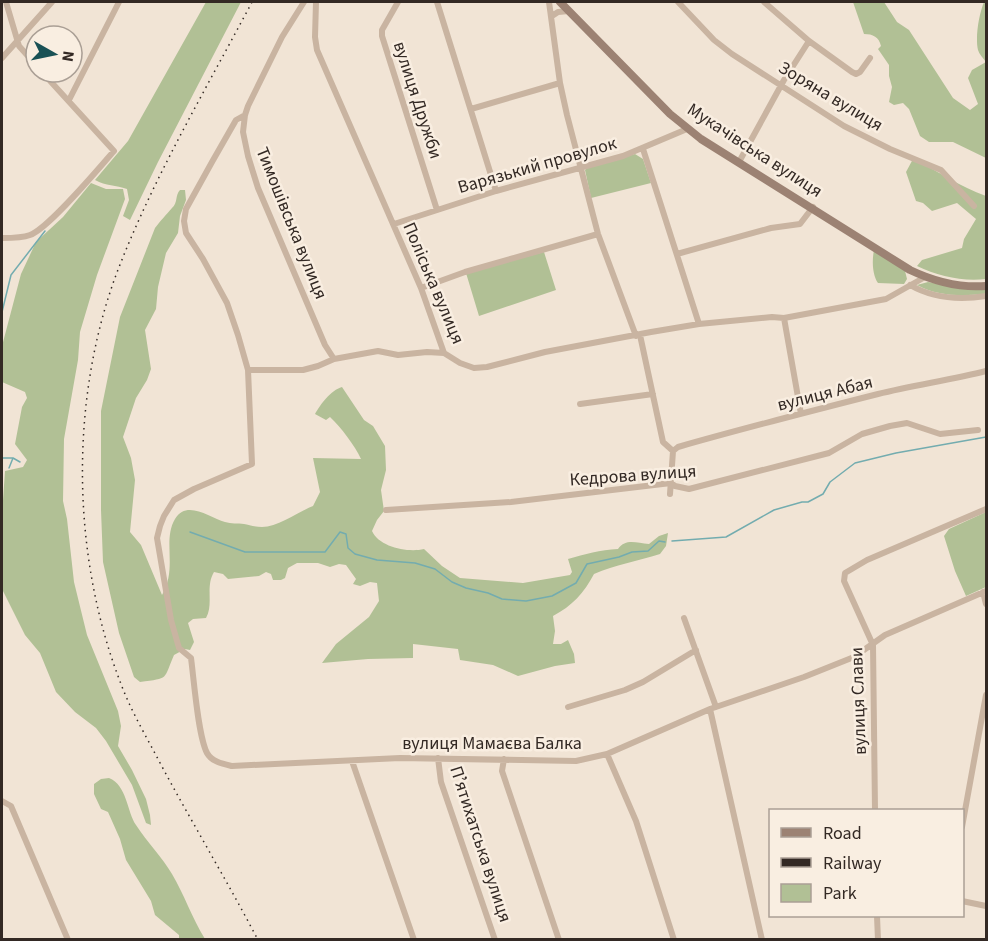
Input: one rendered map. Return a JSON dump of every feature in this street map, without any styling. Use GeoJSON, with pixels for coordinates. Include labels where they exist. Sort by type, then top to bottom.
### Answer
{"type":"FeatureCollection","features":[{"type":"Feature","properties":{"kind":"street"},"geometry":{"type":"LineString","coordinates":[[6,2],[17,41],[24,50]]}},
{"type":"Feature","properties":{"kind":"street"},"geometry":{"type":"LineString","coordinates":[[2,58],[52,2]]}},
{"type":"Feature","properties":{"kind":"street"},"geometry":{"type":"LineString","coordinates":[[69,100],[119,2]]}},
{"type":"Feature","properties":{"kind":"street","name":"Тимошівська вулиця"},"geometry":{"type":"LineString","coordinates":[[304,2],[282,37],[245,115],[244,144],[258,188],[325,345],[334,359]]}},
{"type":"Feature","properties":{"kind":"street","name":"Поліська вулиця"},"geometry":{"type":"LineString","coordinates":[[316,2],[315,37],[318,50],[369,173],[421,288],[444,353],[460,363],[474,368],[487,367],[584,344],[699,324],[772,317],[784,318],[869,304],[886,300],[910,285]]}},
{"type":"Feature","properties":{"kind":"street","name":"вулиця Дружби"},"geometry":{"type":"LineString","coordinates":[[398,2],[382,30],[382,36],[437,210]]}},
{"type":"Feature","properties":{"kind":"street"},"geometry":{"type":"LineString","coordinates":[[437,2],[496,191]]}},
{"type":"Feature","properties":{"kind":"street"},"geometry":{"type":"LineString","coordinates":[[549,2],[560,83],[598,234],[638,335],[663,442],[673,451],[669,494]]}},
{"type":"Feature","properties":{"kind":"street","name":"Мукачівська вулиця"},"geometry":{"type":"LineString","coordinates":[[560,2],[687,129],[910,270],[926,277],[959,285],[987,286]]}},
{"type":"Feature","properties":{"kind":"street","name":"Зоряна вулиця"},"geometry":{"type":"LineString","coordinates":[[678,2],[714,40],[732,54],[844,126],[890,149],[941,170],[974,206]]}},
{"type":"Feature","properties":{"kind":"street"},"geometry":{"type":"LineString","coordinates":[[764,2],[842,67],[856,74],[870,58]]}},
{"type":"Feature","properties":{"kind":"street"},"geometry":{"type":"LineString","coordinates":[[552,16],[558,12],[569,11]]}},
{"type":"Feature","properties":{"kind":"street"},"geometry":{"type":"LineString","coordinates":[[739,162],[809,41]]}},
{"type":"Feature","properties":{"kind":"street"},"geometry":{"type":"LineString","coordinates":[[471,109],[560,83]]}},
{"type":"Feature","properties":{"kind":"street"},"geometry":{"type":"LineString","coordinates":[[2,238],[30,235],[42,227],[114,151],[54,84]]}},
{"type":"Feature","properties":{"kind":"street"},"geometry":{"type":"LineString","coordinates":[[245,115],[236,120],[230,130],[186,209],[184,221],[186,233],[227,303],[248,370],[303,370],[334,359],[378,351],[398,355],[444,353]]}},
{"type":"Feature","properties":{"kind":"street","name":"Варязький провулок"},"geometry":{"type":"LineString","coordinates":[[394,224],[496,191],[623,156],[687,129]]}},
{"type":"Feature","properties":{"kind":"street"},"geometry":{"type":"LineString","coordinates":[[643,149],[699,324]]}},
{"type":"Feature","properties":{"kind":"street"},"geometry":{"type":"LineString","coordinates":[[677,254],[771,228],[800,224],[813,207]]}},
{"type":"Feature","properties":{"kind":"street"},"geometry":{"type":"LineString","coordinates":[[421,288],[465,272],[598,234]]}},
{"type":"Feature","properties":{"kind":"street"},"geometry":{"type":"LineString","coordinates":[[910,285],[926,277]]}},
{"type":"Feature","properties":{"kind":"street"},"geometry":{"type":"LineString","coordinates":[[910,285],[918,290],[951,299],[987,296]]}},
{"type":"Feature","properties":{"kind":"street"},"geometry":{"type":"LineString","coordinates":[[784,318],[801,414]]}},
{"type":"Feature","properties":{"kind":"street","name":"вулиця Мамаєва Балка"},"geometry":{"type":"LineString","coordinates":[[248,370],[252,464],[174,500],[164,516],[157,537],[171,620],[179,648],[191,658],[202,733],[207,753],[216,762],[232,765],[438,758],[576,761],[606,754],[713,708],[855,657],[885,635],[985,592]]}},
{"type":"Feature","properties":{"kind":"street","name":"вулиця Абая"},"geometry":{"type":"LineString","coordinates":[[673,451],[678,447],[801,414],[987,370]]}},
{"type":"Feature","properties":{"kind":"street"},"geometry":{"type":"LineString","coordinates":[[580,404],[653,394]]}},
{"type":"Feature","properties":{"kind":"street","name":"Кедрова вулиця"},"geometry":{"type":"LineString","coordinates":[[386,510],[511,502],[671,483],[688,489],[829,453],[862,434],[890,426],[907,423],[940,434],[978,430]]}},
{"type":"Feature","properties":{"kind":"street","name":"вулиця Слави"},"geometry":{"type":"LineString","coordinates":[[875,809],[873,645],[844,580],[845,573],[867,560],[987,509]]}},
{"type":"Feature","properties":{"kind":"street"},"geometry":{"type":"LineString","coordinates":[[985,592],[987,604]]}},
{"type":"Feature","properties":{"kind":"street"},"geometry":{"type":"LineString","coordinates":[[684,618],[713,708],[762,939]]}},
{"type":"Feature","properties":{"kind":"street"},"geometry":{"type":"LineString","coordinates":[[568,707],[625,690],[643,682],[696,650]]}},
{"type":"Feature","properties":{"kind":"street"},"geometry":{"type":"LineString","coordinates":[[964,822],[987,695]]}},
{"type":"Feature","properties":{"kind":"street"},"geometry":{"type":"LineString","coordinates":[[606,754],[636,822],[674,939]]}},
{"type":"Feature","properties":{"kind":"street","name":"Пʼятихатська вулиця"},"geometry":{"type":"LineString","coordinates":[[438,758],[441,782],[495,939]]}},
{"type":"Feature","properties":{"kind":"street"},"geometry":{"type":"LineString","coordinates":[[504,759],[502,771],[559,939]]}},
{"type":"Feature","properties":{"kind":"street"},"geometry":{"type":"LineString","coordinates":[[352,761],[414,939]]}},
{"type":"Feature","properties":{"kind":"street"},"geometry":{"type":"LineString","coordinates":[[2,801],[11,806],[68,939]]}},
{"type":"Feature","properties":{"kind":"street"},"geometry":{"type":"LineString","coordinates":[[964,901],[987,906]]}},
{"type":"Feature","properties":{"kind":"street"},"geometry":{"type":"LineString","coordinates":[[877,917],[878,939]]}},
{"type":"Feature","properties":{"kind":"green space"},"geometry":{"type":"Polygon","coordinates":[[[206,2],[241,2],[130,220],[123,216],[129,200],[127,189],[95,180],[128,141],[206,2]]]}},
{"type":"Feature","properties":{"kind":"green space"},"geometry":{"type":"Polygon","coordinates":[[[853,2],[884,2],[897,22],[909,30],[953,98],[970,110],[978,104],[968,78],[972,70],[986,62],[986,158],[953,142],[929,142],[920,136],[909,109],[903,103],[894,105],[889,102],[892,87],[889,65],[878,49],[881,46],[877,38],[864,34],[853,2]]]}},
{"type":"Feature","properties":{"kind":"green space"},"geometry":{"type":"Polygon","coordinates":[[[984,2],[986,5],[986,62],[977,45],[979,19],[984,2]]]}},
{"type":"Feature","properties":{"kind":"green space"},"geometry":{"type":"Polygon","coordinates":[[[635,154],[643,159],[651,183],[591,198],[585,170],[587,168],[635,154]]]}},
{"type":"Feature","properties":{"kind":"green space"},"geometry":{"type":"Polygon","coordinates":[[[913,159],[986,196],[986,279],[968,280],[951,277],[917,266],[922,260],[962,248],[964,239],[976,219],[957,203],[932,211],[923,203],[916,201],[906,172],[913,159]]]}},
{"type":"Feature","properties":{"kind":"green space"},"geometry":{"type":"Polygon","coordinates":[[[91,183],[106,189],[123,189],[125,199],[97,275],[80,332],[78,360],[64,439],[63,501],[74,582],[87,635],[118,711],[121,726],[118,746],[146,799],[151,825],[146,823],[132,785],[106,741],[96,728],[75,712],[56,692],[40,653],[25,635],[2,589],[2,515],[5,471],[23,467],[27,460],[15,444],[22,407],[27,398],[25,392],[2,382],[2,346],[21,274],[36,242],[63,217],[91,183]]]}},
{"type":"Feature","properties":{"kind":"green space"},"geometry":{"type":"Polygon","coordinates":[[[180,190],[185,190],[186,200],[180,216],[178,233],[166,253],[158,287],[156,309],[145,330],[151,369],[136,398],[123,437],[131,458],[135,480],[130,532],[141,545],[162,595],[169,575],[171,527],[180,513],[192,510],[227,523],[260,527],[275,525],[313,506],[320,492],[313,458],[361,459],[343,431],[330,417],[326,420],[315,414],[330,394],[342,387],[364,420],[373,426],[385,446],[386,470],[381,490],[384,511],[372,531],[381,541],[395,548],[424,549],[442,566],[460,578],[523,583],[570,575],[572,572],[568,559],[593,552],[618,549],[628,542],[649,544],[659,536],[668,533],[666,546],[660,554],[594,574],[577,598],[553,616],[555,631],[553,644],[561,644],[568,640],[575,663],[518,676],[493,665],[460,660],[458,649],[413,644],[413,658],[322,663],[336,644],[369,617],[379,601],[377,583],[370,582],[360,586],[353,584],[356,579],[346,565],[339,564],[330,567],[318,563],[297,563],[288,568],[285,578],[281,580],[273,580],[271,574],[266,572],[259,576],[228,579],[223,574],[214,572],[211,578],[206,618],[193,619],[188,623],[194,642],[190,650],[185,649],[174,655],[166,673],[161,678],[140,682],[134,677],[119,633],[103,562],[101,411],[120,317],[155,228],[174,206],[180,190]]]}},
{"type":"Feature","properties":{"kind":"green space"},"geometry":{"type":"Polygon","coordinates":[[[874,250],[905,271],[907,279],[904,284],[878,283],[873,267],[874,250]]]}},
{"type":"Feature","properties":{"kind":"green space"},"geometry":{"type":"Polygon","coordinates":[[[544,252],[556,290],[479,316],[466,273],[544,252]]]}},
{"type":"Feature","properties":{"kind":"green space"},"geometry":{"type":"Polygon","coordinates":[[[928,282],[959,288],[986,288],[986,294],[942,294],[917,285],[928,282]]]}},
{"type":"Feature","properties":{"kind":"green space"},"geometry":{"type":"Polygon","coordinates":[[[986,512],[986,587],[966,596],[944,536],[949,529],[986,512]]]}},
{"type":"Feature","properties":{"kind":"green space"},"geometry":{"type":"Polygon","coordinates":[[[109,778],[120,786],[133,820],[172,874],[205,939],[179,939],[179,935],[155,915],[151,901],[126,860],[108,812],[101,809],[94,794],[94,784],[101,779],[109,778]]]}},
{"type":"Feature","properties":{"kind":"waterway"},"geometry":{"type":"LineString","coordinates":[[2,312],[11,275],[45,231]]}},
{"type":"Feature","properties":{"kind":"waterway"},"geometry":{"type":"LineString","coordinates":[[672,541],[726,537],[774,510],[808,502],[823,494],[830,482],[855,463],[896,453],[986,437]]}},
{"type":"Feature","properties":{"kind":"waterway"},"geometry":{"type":"LineString","coordinates":[[2,458],[13,458],[20,462]]}},
{"type":"Feature","properties":{"kind":"waterway"},"geometry":{"type":"LineString","coordinates":[[9,468],[13,458]]}},
{"type":"Feature","properties":{"kind":"waterway"},"geometry":{"type":"LineString","coordinates":[[190,532],[245,552],[325,552],[340,532],[346,534],[348,548],[355,554],[377,560],[415,563],[435,569],[452,582],[466,588],[502,599],[526,601],[552,596],[576,583],[587,564],[632,552],[648,551],[659,541],[665,542]]}},
{"type":"Feature","properties":{"kind":"railway"},"geometry":{"type":"LineString","coordinates":[[252,2],[162,170],[116,275],[101,324],[90,375],[84,427],[82,480],[85,533],[93,585],[105,636],[121,684],[159,761],[258,940]]}}]}
